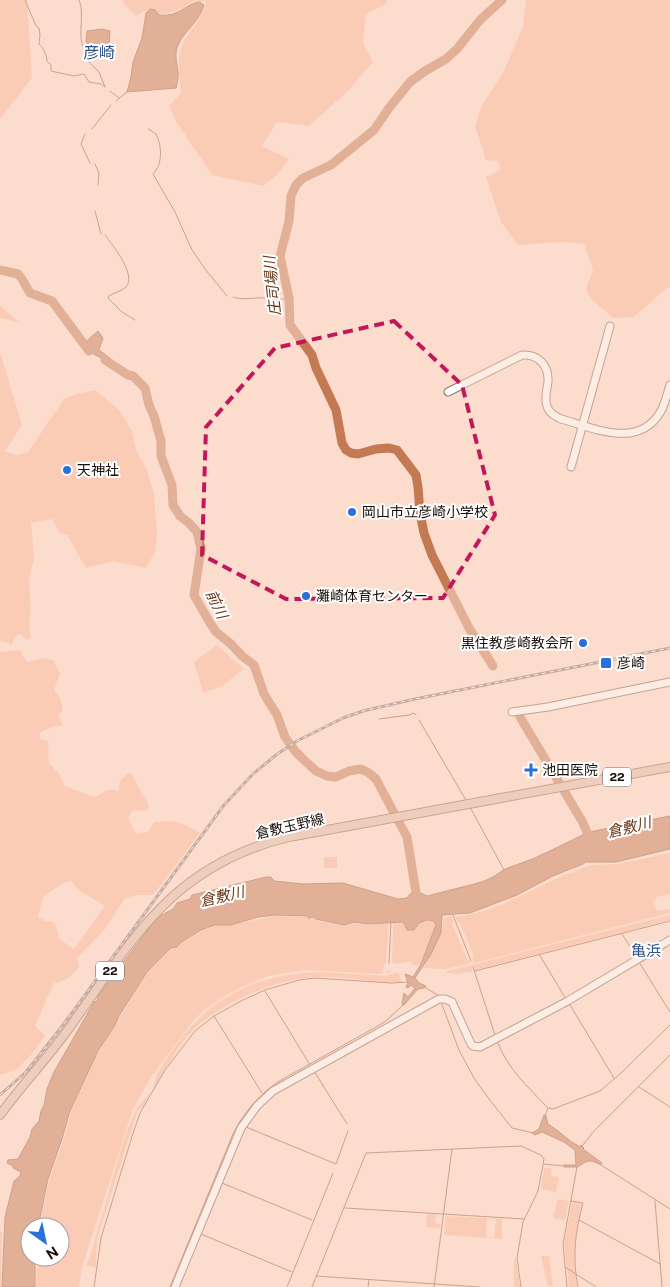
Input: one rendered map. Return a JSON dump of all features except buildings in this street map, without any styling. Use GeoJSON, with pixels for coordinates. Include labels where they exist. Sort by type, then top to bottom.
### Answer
{"type":"FeatureCollection","features":[{"type":"Feature","properties":{"kind":"main road","name":"倉敷玉野線"},"geometry":{"type":"LineString","coordinates":[[0,1115],[64,1034],[142,927],[163,904],[186,884],[229,858],[267,842],[670,767]]}},
{"type":"Feature","properties":{"kind":"street"},"geometry":{"type":"LineString","coordinates":[[571,467],[610,326]]}},
{"type":"Feature","properties":{"kind":"street"},"geometry":{"type":"LineString","coordinates":[[448,392],[522,355],[529,355],[543,362],[548,381],[545,397],[549,410],[561,420],[618,434],[628,434],[639,431],[657,417],[662,409],[670,385]]}},
{"type":"Feature","properties":{"kind":"street"},"geometry":{"type":"LineString","coordinates":[[512,712],[548,707],[670,682]]}},
{"type":"Feature","properties":{"kind":"street"},"geometry":{"type":"LineString","coordinates":[[175,1287],[241,1128],[257,1106],[273,1090],[439,999],[448,1000],[454,1004],[473,1046],[480,1046],[567,1001],[670,940]]}},
{"type":"Feature","properties":{"kind":"highlighted area"},"geometry":{"type":"Polygon","coordinates":[[[394,321],[462,385],[495,515],[443,598],[286,599],[202,555],[206,427],[275,348],[394,321]]]}},
{"type":"Feature","properties":{"kind":"shaded area"},"geometry":{"type":"Polygon","coordinates":[[[0,0],[27,0],[32,78],[0,119],[0,0]]]}},
{"type":"Feature","properties":{"kind":"shaded area"},"geometry":{"type":"Polygon","coordinates":[[[122,0],[388,0],[384,5],[366,14],[363,43],[373,62],[347,92],[309,126],[277,122],[262,146],[289,159],[276,176],[263,186],[212,175],[177,123],[169,106],[181,93],[179,75],[180,51],[188,34],[202,14],[206,1],[193,1],[182,8],[168,13],[159,14],[151,9],[136,16],[122,0]]]}},
{"type":"Feature","properties":{"kind":"shaded area"},"geometry":{"type":"Polygon","coordinates":[[[526,0],[670,0],[670,288],[668,287],[634,317],[613,318],[590,298],[586,288],[593,270],[584,244],[562,242],[518,245],[501,222],[486,177],[501,170],[498,161],[486,160],[475,126],[482,105],[504,71],[523,26],[526,0]]]}},
{"type":"Feature","properties":{"kind":"shaded area"},"geometry":{"type":"Polygon","coordinates":[[[0,305],[2,307],[19,322],[0,318],[0,305]]]}},
{"type":"Feature","properties":{"kind":"shaded area"},"geometry":{"type":"Polygon","coordinates":[[[0,352],[22,425],[5,451],[16,455],[28,452],[64,399],[95,390],[119,410],[132,431],[136,450],[147,470],[154,494],[157,534],[155,552],[146,568],[113,561],[86,568],[67,535],[60,533],[52,519],[31,523],[34,557],[29,581],[31,608],[29,624],[31,638],[27,640],[20,634],[16,636],[11,645],[0,641],[0,352]]]}},
{"type":"Feature","properties":{"kind":"shaded area"},"geometry":{"type":"Polygon","coordinates":[[[217,645],[244,669],[222,686],[203,693],[194,662],[217,645]]]}},
{"type":"Feature","properties":{"kind":"shaded area"},"geometry":{"type":"Polygon","coordinates":[[[20,650],[27,662],[43,658],[54,661],[60,674],[54,690],[60,697],[63,710],[58,716],[63,725],[47,729],[39,734],[41,739],[48,741],[49,764],[58,772],[65,786],[94,797],[110,789],[118,791],[120,781],[128,773],[131,773],[149,806],[147,810],[133,811],[128,818],[136,834],[148,832],[154,822],[168,821],[183,824],[200,833],[153,895],[136,895],[125,898],[105,929],[77,958],[79,967],[68,978],[54,983],[35,1026],[45,1036],[32,1054],[17,1069],[0,1075],[0,652],[20,650]],[[72,881],[65,882],[43,897],[38,917],[45,921],[52,921],[56,925],[59,939],[74,949],[105,906],[77,889],[72,881]]]}},
{"type":"Feature","properties":{"kind":"shaded area"},"geometry":{"type":"Polygon","coordinates":[[[670,853],[670,894],[656,897],[656,900],[653,902],[657,911],[670,909],[670,913],[474,963],[472,957],[474,957],[460,923],[458,923],[455,917],[470,915],[500,905],[591,865],[617,864],[670,853]]]}},
{"type":"Feature","properties":{"kind":"shaded area"},"geometry":{"type":"Polygon","coordinates":[[[324,857],[337,857],[337,868],[324,868],[324,857]]]}},
{"type":"Feature","properties":{"kind":"shaded area"},"geometry":{"type":"Polygon","coordinates":[[[670,915],[670,920],[476,970],[472,966],[472,972],[445,973],[448,971],[670,915]]]}},
{"type":"Feature","properties":{"kind":"shaded area"},"geometry":{"type":"Polygon","coordinates":[[[274,916],[307,917],[344,926],[354,923],[368,925],[389,923],[386,962],[382,971],[383,973],[390,970],[391,972],[377,974],[306,970],[268,976],[241,987],[204,1010],[193,1021],[151,1077],[133,1109],[82,1267],[79,1287],[36,1287],[37,1267],[70,1267],[70,1217],[41,1217],[50,1178],[67,1129],[71,1111],[97,1055],[147,973],[171,949],[178,947],[202,931],[215,926],[231,925],[274,916]]]}},
{"type":"Feature","properties":{"kind":"shaded area"},"geometry":{"type":"Polygon","coordinates":[[[451,916],[454,923],[452,924],[467,959],[470,961],[469,964],[446,969],[423,968],[442,933],[443,919],[451,916]]]}},
{"type":"Feature","properties":{"kind":"shaded area"},"geometry":{"type":"Polygon","coordinates":[[[433,921],[436,925],[419,966],[413,965],[411,961],[396,964],[392,962],[393,923],[404,923],[407,930],[414,930],[419,923],[433,921]]]}},
{"type":"Feature","properties":{"kind":"shaded area"},"geometry":{"type":"Polygon","coordinates":[[[322,972],[385,976],[398,972],[402,982],[315,977],[283,982],[250,994],[234,1001],[194,1029],[177,1050],[153,1088],[164,1062],[174,1048],[188,1030],[220,1001],[257,983],[278,977],[299,973],[322,972]]]}},
{"type":"Feature","properties":{"kind":"shaded area"},"geometry":{"type":"Polygon","coordinates":[[[151,1092],[143,1107],[138,1110],[97,1239],[96,1267],[86,1266],[124,1139],[136,1109],[151,1092]]]}},
{"type":"Feature","properties":{"kind":"shaded area"},"geometry":{"type":"Polygon","coordinates":[[[544,1168],[552,1168],[551,1176],[559,1177],[556,1192],[541,1189],[544,1168]]]}},
{"type":"Feature","properties":{"kind":"shaded area"},"geometry":{"type":"Polygon","coordinates":[[[558,1199],[569,1201],[565,1220],[553,1218],[558,1199]]]}},
{"type":"Feature","properties":{"kind":"shaded area"},"geometry":{"type":"Polygon","coordinates":[[[572,1202],[582,1204],[575,1245],[577,1287],[569,1287],[564,1244],[572,1202]]]}},
{"type":"Feature","properties":{"kind":"shaded area"},"geometry":{"type":"Polygon","coordinates":[[[427,1214],[436,1214],[435,1223],[441,1224],[440,1228],[426,1227],[427,1214]]]}},
{"type":"Feature","properties":{"kind":"shaded area"},"geometry":{"type":"Polygon","coordinates":[[[446,1216],[502,1219],[502,1239],[444,1235],[446,1216]],[[487,1219],[486,1237],[494,1238],[496,1220],[487,1219]]]}},
{"type":"Feature","properties":{"kind":"shaded area"},"geometry":{"type":"Polygon","coordinates":[[[0,1231],[2,1232],[1,1287],[0,1287],[0,1231]]]}},
{"type":"Feature","properties":{"kind":"shaded area"},"geometry":{"type":"Polygon","coordinates":[[[541,1256],[549,1256],[553,1287],[548,1286],[541,1256]]]}},
{"type":"Feature","properties":{"kind":"shaded area"},"geometry":{"type":"Polygon","coordinates":[[[514,1259],[516,1259],[520,1287],[514,1287],[514,1259]]]}},
{"type":"Feature","properties":{"kind":"water"},"geometry":{"type":"Polygon","coordinates":[[[200,2],[204,5],[202,10],[177,48],[178,76],[176,88],[127,92],[133,62],[142,38],[146,13],[150,9],[155,10],[159,15],[172,14],[200,2]]]}},
{"type":"Feature","properties":{"kind":"water"},"geometry":{"type":"Polygon","coordinates":[[[102,29],[110,31],[107,49],[89,46],[86,41],[87,31],[102,29]]]}},
{"type":"Feature","properties":{"kind":"water"},"geometry":{"type":"Polygon","coordinates":[[[98,331],[103,338],[99,350],[116,363],[114,365],[88,351],[82,345],[98,331]]]}},
{"type":"Feature","properties":{"kind":"water","name":"倉敷川"},"geometry":{"type":"Polygon","coordinates":[[[670,816],[670,849],[616,862],[586,862],[553,876],[517,895],[470,913],[442,915],[441,933],[431,954],[415,978],[419,983],[426,986],[418,989],[404,1005],[402,1004],[404,993],[408,997],[415,988],[411,985],[408,988],[406,987],[408,983],[405,974],[413,977],[420,966],[436,925],[434,921],[427,920],[419,923],[414,930],[407,930],[402,922],[368,924],[354,922],[344,925],[313,917],[308,918],[308,916],[275,915],[258,917],[231,925],[215,925],[201,930],[180,943],[177,947],[171,948],[147,972],[98,1051],[70,1111],[48,1179],[40,1217],[20,1217],[20,1267],[35,1267],[35,1287],[2,1287],[5,1217],[14,1181],[20,1176],[21,1172],[7,1163],[8,1160],[18,1159],[30,1137],[32,1129],[39,1121],[47,1089],[54,1072],[94,1002],[97,1001],[98,996],[160,916],[173,909],[177,903],[190,899],[192,895],[266,877],[271,877],[274,881],[303,884],[343,883],[398,899],[407,898],[411,893],[418,895],[421,893],[427,896],[482,882],[505,869],[535,858],[589,832],[670,816]]]}},
{"type":"Feature","properties":{"kind":"water"},"geometry":{"type":"Polygon","coordinates":[[[544,1115],[548,1124],[576,1145],[580,1147],[581,1145],[583,1149],[602,1163],[601,1165],[589,1161],[578,1167],[564,1167],[564,1165],[576,1165],[575,1150],[564,1142],[542,1132],[535,1135],[532,1133],[539,1129],[544,1115]]]}},
{"type":"Feature","properties":{"kind":"waterway"},"geometry":{"type":"LineString","coordinates":[[25,0],[36,26],[39,28],[39,44],[51,65],[51,71],[74,76],[84,74],[89,82],[101,84],[105,87]]}},
{"type":"Feature","properties":{"kind":"waterway"},"geometry":{"type":"LineString","coordinates":[[79,0],[82,13],[81,40],[86,52]]}},
{"type":"Feature","properties":{"kind":"waterway","name":"庄司場川"},"geometry":{"type":"LineString","coordinates":[[493,666],[469,628],[432,555],[424,533],[416,475],[397,450],[389,448],[376,449],[358,454],[346,450],[342,443],[336,410],[316,368],[312,355],[290,325],[289,298],[280,256],[289,221],[291,196],[296,185],[303,178],[331,165],[374,130],[410,82],[446,59],[457,49],[480,20],[502,0]]}},
{"type":"Feature","properties":{"kind":"waterway"},"geometry":{"type":"LineString","coordinates":[[85,58],[99,72],[105,87]]}},
{"type":"Feature","properties":{"kind":"waterway"},"geometry":{"type":"LineString","coordinates":[[110,91],[119,98]]}},
{"type":"Feature","properties":{"kind":"waterway"},"geometry":{"type":"LineString","coordinates":[[116,101],[128,91]]}},
{"type":"Feature","properties":{"kind":"waterway"},"geometry":{"type":"LineString","coordinates":[[92,129],[111,105]]}},
{"type":"Feature","properties":{"kind":"waterway"},"geometry":{"type":"LineString","coordinates":[[148,129],[156,134],[160,149],[159,165],[153,174],[175,212],[192,250],[227,296]]}},
{"type":"Feature","properties":{"kind":"waterway"},"geometry":{"type":"LineString","coordinates":[[85,134],[81,144],[90,163]]}},
{"type":"Feature","properties":{"kind":"waterway"},"geometry":{"type":"LineString","coordinates":[[95,164],[99,173],[98,185]]}},
{"type":"Feature","properties":{"kind":"waterway"},"geometry":{"type":"LineString","coordinates":[[95,211],[101,234]]}},
{"type":"Feature","properties":{"kind":"waterway"},"geometry":{"type":"LineString","coordinates":[[105,235],[118,252],[126,267],[129,281],[126,287],[108,298],[122,312],[135,320]]}},
{"type":"Feature","properties":{"kind":"waterway","name":"前川"},"geometry":{"type":"LineString","coordinates":[[0,270],[18,274],[30,293],[52,301],[89,351]]}},
{"type":"Feature","properties":{"kind":"waterway"},"geometry":{"type":"LineString","coordinates":[[233,297],[245,299],[289,298]]}},
{"type":"Feature","properties":{"kind":"waterway","name":"前川"},"geometry":{"type":"LineString","coordinates":[[105,360],[128,375],[133,376],[145,388],[161,441],[161,456],[172,485],[173,505],[180,516],[197,532],[201,549],[194,595],[210,623],[216,632],[254,665],[264,694],[277,715],[285,737],[304,760],[316,771],[327,776],[336,777],[349,771],[361,769],[376,779],[407,837],[418,905]]}},
{"type":"Feature","properties":{"kind":"waterway"},"geometry":{"type":"LineString","coordinates":[[379,719],[414,713],[416,715]]}},
{"type":"Feature","properties":{"kind":"waterway","name":"庄司場川"},"geometry":{"type":"LineString","coordinates":[[520,717],[582,821],[592,843]]}},
{"type":"Feature","properties":{"kind":"waterway"},"geometry":{"type":"LineString","coordinates":[[419,720],[467,802]]}},
{"type":"Feature","properties":{"kind":"waterway"},"geometry":{"type":"LineString","coordinates":[[470,807],[504,870]]}},
{"type":"Feature","properties":{"kind":"waterway"},"geometry":{"type":"LineString","coordinates":[[453,915],[471,961]]}},
{"type":"Feature","properties":{"kind":"waterway"},"geometry":{"type":"LineString","coordinates":[[389,963],[391,921]]}},
{"type":"Feature","properties":{"kind":"waterway"},"geometry":{"type":"LineString","coordinates":[[475,971],[670,921]]}},
{"type":"Feature","properties":{"kind":"waterway"},"geometry":{"type":"LineString","coordinates":[[622,934],[636,956]]}},
{"type":"Feature","properties":{"kind":"waterway"},"geometry":{"type":"LineString","coordinates":[[567,1005],[661,950]]}},
{"type":"Feature","properties":{"kind":"waterway"},"geometry":{"type":"LineString","coordinates":[[539,954],[566,999]]}},
{"type":"Feature","properties":{"kind":"waterway"},"geometry":{"type":"LineString","coordinates":[[639,962],[670,1012]]}},
{"type":"Feature","properties":{"kind":"waterway"},"geometry":{"type":"LineString","coordinates":[[473,967],[495,1035]]}},
{"type":"Feature","properties":{"kind":"waterway"},"geometry":{"type":"LineString","coordinates":[[94,1287],[101,1238],[140,1113],[165,1070],[195,1031],[214,1016],[241,1001],[265,990],[299,980],[315,978],[391,983],[408,982]]}},
{"type":"Feature","properties":{"kind":"waterway"},"geometry":{"type":"LineString","coordinates":[[424,987],[438,995]]}},
{"type":"Feature","properties":{"kind":"waterway"},"geometry":{"type":"LineString","coordinates":[[265,991],[310,1065]]}},
{"type":"Feature","properties":{"kind":"waterway"},"geometry":{"type":"LineString","coordinates":[[441,1002],[459,1050],[474,1078],[512,1128],[533,1133]]}},
{"type":"Feature","properties":{"kind":"waterway"},"geometry":{"type":"LineString","coordinates":[[170,1287],[233,1134],[253,1104],[281,1080],[386,1021],[404,1004]]}},
{"type":"Feature","properties":{"kind":"waterway"},"geometry":{"type":"LineString","coordinates":[[570,1005],[614,1078]]}},
{"type":"Feature","properties":{"kind":"waterway"},"geometry":{"type":"LineString","coordinates":[[214,1016],[262,1093]]}},
{"type":"Feature","properties":{"kind":"waterway"},"geometry":{"type":"LineString","coordinates":[[549,1108],[553,1109],[600,1091],[670,1025]]}},
{"type":"Feature","properties":{"kind":"waterway"},"geometry":{"type":"LineString","coordinates":[[497,1041],[512,1069],[548,1108],[545,1116]]}},
{"type":"Feature","properties":{"kind":"waterway"},"geometry":{"type":"LineString","coordinates":[[582,1146],[594,1131],[670,1055]]}},
{"type":"Feature","properties":{"kind":"waterway"},"geometry":{"type":"LineString","coordinates":[[314,1071],[347,1124]]}},
{"type":"Feature","properties":{"kind":"waterway"},"geometry":{"type":"LineString","coordinates":[[639,1087],[670,1107]]}},
{"type":"Feature","properties":{"kind":"waterway"},"geometry":{"type":"LineString","coordinates":[[246,1127],[336,1164],[348,1131]]}},
{"type":"Feature","properties":{"kind":"waterway"},"geometry":{"type":"LineString","coordinates":[[312,1287],[366,1153],[521,1146],[541,1155],[544,1159],[543,1164],[565,1166]]}},
{"type":"Feature","properties":{"kind":"waterway"},"geometry":{"type":"LineString","coordinates":[[434,1287],[452,1149]]}},
{"type":"Feature","properties":{"kind":"waterway"},"geometry":{"type":"LineString","coordinates":[[521,1287],[517,1258],[523,1222],[538,1191],[543,1165]]}},
{"type":"Feature","properties":{"kind":"waterway"},"geometry":{"type":"LineString","coordinates":[[601,1165],[670,1209]]}},
{"type":"Feature","properties":{"kind":"waterway"},"geometry":{"type":"LineString","coordinates":[[567,1287],[563,1244],[577,1167]]}},
{"type":"Feature","properties":{"kind":"waterway"},"geometry":{"type":"LineString","coordinates":[[287,1287],[333,1173]]}},
{"type":"Feature","properties":{"kind":"waterway"},"geometry":{"type":"LineString","coordinates":[[222,1183],[312,1220]]}},
{"type":"Feature","properties":{"kind":"waterway"},"geometry":{"type":"LineString","coordinates":[[571,1201],[583,1203],[575,1245],[578,1287]]}},
{"type":"Feature","properties":{"kind":"waterway"},"geometry":{"type":"LineString","coordinates":[[655,1201],[662,1287]]}},
{"type":"Feature","properties":{"kind":"waterway"},"geometry":{"type":"LineString","coordinates":[[345,1208],[524,1219]]}},
{"type":"Feature","properties":{"kind":"waterway"},"geometry":{"type":"LineString","coordinates":[[579,1220],[660,1264]]}},
{"type":"Feature","properties":{"kind":"waterway"},"geometry":{"type":"LineString","coordinates":[[201,1234],[292,1272]]}},
{"type":"Feature","properties":{"kind":"waterway"},"geometry":{"type":"LineString","coordinates":[[565,1267],[596,1287]]}},
{"type":"Feature","properties":{"kind":"waterway"},"geometry":{"type":"LineString","coordinates":[[316,1276],[480,1287]]}},
{"type":"Feature","properties":{"kind":"waterway"},"geometry":{"type":"LineString","coordinates":[[368,1287],[369,1280]]}},
{"type":"Feature","properties":{"kind":"railway"},"geometry":{"type":"LineString","coordinates":[[0,1095],[26,1072],[63,1025],[224,805],[253,774],[276,755],[297,741],[343,718],[363,711],[670,648]]}},
{"type":"Feature","properties":{"kind":"place","name":"天神社"},"geometry":{"type":"Point","coordinates":[67,470]}},
{"type":"Feature","properties":{"kind":"place","name":"岡山市立彦崎小学校"},"geometry":{"type":"Point","coordinates":[352,512]}},
{"type":"Feature","properties":{"kind":"place","name":"灘崎体育センター"},"geometry":{"type":"Point","coordinates":[306,596]}},
{"type":"Feature","properties":{"kind":"place","name":"黒住教彦崎教会所"},"geometry":{"type":"Point","coordinates":[583,643]}},
{"type":"Feature","properties":{"kind":"place","name":"彦崎"},"geometry":{"type":"Point","coordinates":[606,663]}},
{"type":"Feature","properties":{"kind":"place","name":"池田医院"},"geometry":{"type":"Point","coordinates":[531,770]}},
{"type":"Feature","properties":{"kind":"district","name":"彦崎"},"geometry":{"type":"Point","coordinates":[99,52]}},
{"type":"Feature","properties":{"kind":"district","name":"亀浜"},"geometry":{"type":"Point","coordinates":[646,950]}}]}
